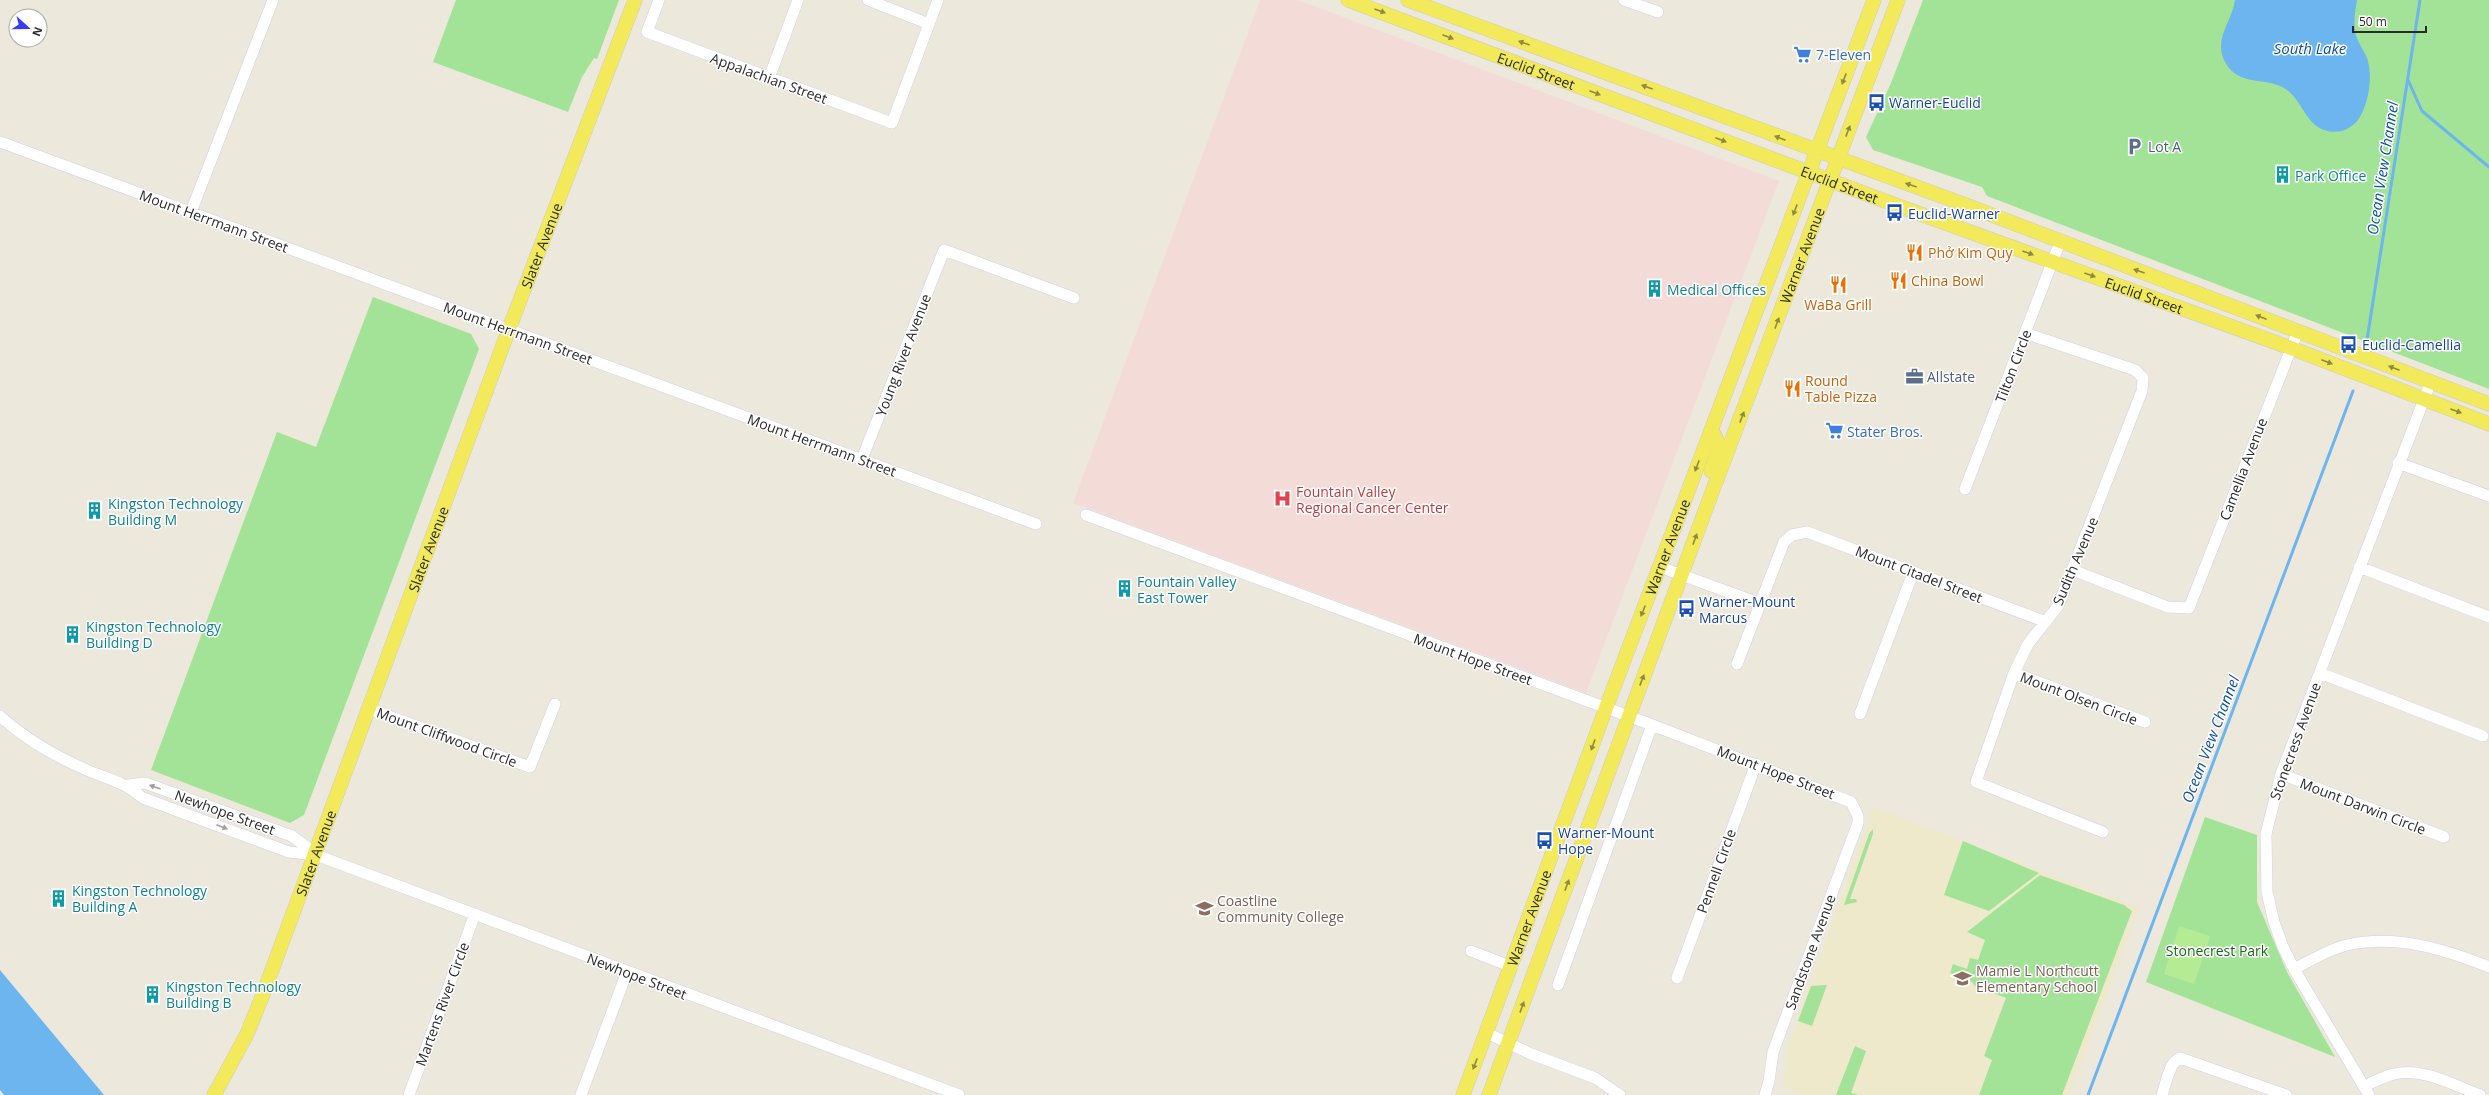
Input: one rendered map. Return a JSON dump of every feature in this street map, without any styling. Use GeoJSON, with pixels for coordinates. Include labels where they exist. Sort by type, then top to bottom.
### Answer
{"type":"FeatureCollection","features":[{"type":"Feature","properties":{"kind":"main road","name":"Slater Avenue"},"geometry":{"type":"LineString","coordinates":[[214,1095],[247,1034],[316,855],[509,330],[635,0]]}},
{"type":"Feature","properties":{"kind":"main road","name":"Euclid Street"},"geometry":{"type":"LineString","coordinates":[[1348,0],[1809,173],[2291,348],[2489,424]]}},
{"type":"Feature","properties":{"kind":"main road","name":"Euclid Street"},"geometry":{"type":"LineString","coordinates":[[1408,0],[1816,152],[1964,204],[2060,242],[2489,404]]}},
{"type":"Feature","properties":{"kind":"main road","name":"Warner Avenue"},"geometry":{"type":"LineString","coordinates":[[1463,1095],[1512,967],[1606,708],[1874,0]]}},
{"type":"Feature","properties":{"kind":"main road","name":"Warner Avenue"},"geometry":{"type":"LineString","coordinates":[[1489,1095],[1628,717],[1898,0]]}},
{"type":"Feature","properties":{"kind":"main road"},"geometry":{"type":"LineString","coordinates":[[1711,430],[1718,438],[1719,446],[1709,478],[1711,495]]}},
{"type":"Feature","properties":{"kind":"street"},"geometry":{"type":"LineString","coordinates":[[190,212],[273,0]]}},
{"type":"Feature","properties":{"kind":"street","name":"Appalachian Street"},"geometry":{"type":"LineString","coordinates":[[659,0],[647,32],[892,123],[929,24]]}},
{"type":"Feature","properties":{"kind":"street"},"geometry":{"type":"LineString","coordinates":[[769,78],[798,0]]}},
{"type":"Feature","properties":{"kind":"street"},"geometry":{"type":"LineString","coordinates":[[868,0],[929,24],[938,0]]}},
{"type":"Feature","properties":{"kind":"street"},"geometry":{"type":"LineString","coordinates":[[1624,0],[1658,12]]}},
{"type":"Feature","properties":{"kind":"street","name":"Mount Herrmann Street"},"geometry":{"type":"LineString","coordinates":[[0,142],[1036,524]]}},
{"type":"Feature","properties":{"kind":"street","name":"Tilton Circle"},"geometry":{"type":"LineString","coordinates":[[1965,490],[2060,242]]}},
{"type":"Feature","properties":{"kind":"street","name":"Young River Avenue"},"geometry":{"type":"LineString","coordinates":[[862,459],[944,250],[1074,298]]}},
{"type":"Feature","properties":{"kind":"street","name":"Camellia Avenue"},"geometry":{"type":"LineString","coordinates":[[2073,570],[2168,607],[2189,608],[2298,331]]}},
{"type":"Feature","properties":{"kind":"street","name":"Sudith Avenue"},"geometry":{"type":"LineString","coordinates":[[2025,333],[2134,370],[2143,378],[2142,391],[2058,606],[2028,644],[2014,673],[1976,782],[2103,832]]}},
{"type":"Feature","properties":{"kind":"street","name":"Stonecress Avenue"},"geometry":{"type":"LineString","coordinates":[[2367,1090],[2294,969],[2283,947],[2274,922],[2267,892],[2265,863],[2266,834],[2281,774],[2398,463],[2431,381]]}},
{"type":"Feature","properties":{"kind":"street"},"geometry":{"type":"LineString","coordinates":[[2398,463],[2489,496]]}},
{"type":"Feature","properties":{"kind":"street","name":"Mount Hope Street"},"geometry":{"type":"LineString","coordinates":[[1086,515],[1756,764],[1845,799],[1855,809]]}},
{"type":"Feature","properties":{"kind":"street","name":"Mount Citadel Street"},"geometry":{"type":"LineString","coordinates":[[1761,604],[1784,542],[1792,536],[1807,532],[2046,622]]}},
{"type":"Feature","properties":{"kind":"street"},"geometry":{"type":"LineString","coordinates":[[1660,567],[1761,604],[1737,664]]}},
{"type":"Feature","properties":{"kind":"street"},"geometry":{"type":"LineString","coordinates":[[2359,567],[2489,617]]}},
{"type":"Feature","properties":{"kind":"street"},"geometry":{"type":"LineString","coordinates":[[1860,714],[1913,573]]}},
{"type":"Feature","properties":{"kind":"street","name":"Mount Olsen Circle"},"geometry":{"type":"LineString","coordinates":[[2014,673],[2145,722]]}},
{"type":"Feature","properties":{"kind":"street"},"geometry":{"type":"LineString","coordinates":[[2320,673],[2483,736]]}},
{"type":"Feature","properties":{"kind":"street","name":"Mount Cliffwood Circle"},"geometry":{"type":"LineString","coordinates":[[369,710],[530,767],[555,704]]}},
{"type":"Feature","properties":{"kind":"street","name":"Newhope Street"},"geometry":{"type":"LineString","coordinates":[[0,716],[36,745],[89,770],[128,785],[143,798],[289,852],[316,855],[959,1095]]}},
{"type":"Feature","properties":{"kind":"street"},"geometry":{"type":"LineString","coordinates":[[1558,985],[1652,725]]}},
{"type":"Feature","properties":{"kind":"street","name":"Pennell Circle"},"geometry":{"type":"LineString","coordinates":[[1677,978],[1756,764]]}},
{"type":"Feature","properties":{"kind":"street","name":"Mount Darwin Circle"},"geometry":{"type":"LineString","coordinates":[[2281,774],[2444,837]]}},
{"type":"Feature","properties":{"kind":"street","name":"Newhope Street"},"geometry":{"type":"LineString","coordinates":[[128,785],[145,783],[292,836],[316,855]]}},
{"type":"Feature","properties":{"kind":"street","name":"Sandstone Avenue"},"geometry":{"type":"LineString","coordinates":[[1765,1095],[1769,1081],[1772,1052],[1858,823],[1855,809]]}},
{"type":"Feature","properties":{"kind":"street","name":"Martens River Circle"},"geometry":{"type":"LineString","coordinates":[[409,1095],[475,914]]}},
{"type":"Feature","properties":{"kind":"street"},"geometry":{"type":"LineString","coordinates":[[2294,969],[2345,945],[2386,941],[2417,944],[2460,955],[2489,966]]}},
{"type":"Feature","properties":{"kind":"street"},"geometry":{"type":"LineString","coordinates":[[1471,952],[1512,967]]}},
{"type":"Feature","properties":{"kind":"street"},"geometry":{"type":"LineString","coordinates":[[581,1095],[627,972]]}},
{"type":"Feature","properties":{"kind":"street"},"geometry":{"type":"LineString","coordinates":[[1487,1033],[1509,1044],[1595,1078],[1620,1095]]}},
{"type":"Feature","properties":{"kind":"street"},"geometry":{"type":"LineString","coordinates":[[2162,1095],[2176,1060],[2186,1059],[2286,1095]]}},
{"type":"Feature","properties":{"kind":"street"},"geometry":{"type":"LineString","coordinates":[[2367,1090],[2392,1074],[2408,1072],[2429,1076],[2480,1095]]}},
{"type":"Feature","properties":{"kind":"shaded area"},"geometry":{"type":"Polygon","coordinates":[[[1260,0],[1298,0],[1779,181],[1586,693],[1073,503],[1260,0]]]}},
{"type":"Feature","properties":{"kind":"shaded area","name":"Mamie L Northcutt Elementary School"},"geometry":{"type":"Polygon","coordinates":[[[1873,807],[2139,908],[2069,1095],[1804,1095],[1783,1087],[1788,1048],[1873,807]]]}},
{"type":"Feature","properties":{"kind":"green space"},"geometry":{"type":"Polygon","coordinates":[[[456,0],[619,0],[597,59],[594,58],[582,77],[568,112],[433,62],[456,0]]]}},
{"type":"Feature","properties":{"kind":"green space"},"geometry":{"type":"Polygon","coordinates":[[[1923,0],[2489,0],[2489,389],[1987,196],[1982,187],[1873,150],[1866,137],[1891,83],[1923,0]]]}},
{"type":"Feature","properties":{"kind":"green space"},"geometry":{"type":"Polygon","coordinates":[[[373,297],[471,334],[479,349],[304,815],[290,823],[151,770],[277,432],[316,447],[373,297]]]}},
{"type":"Feature","properties":{"kind":"green space","name":"Stonecrest Park"},"geometry":{"type":"Polygon","coordinates":[[[2205,817],[2257,835],[2257,902],[2287,972],[2335,1057],[2146,982],[2205,817]]]}},
{"type":"Feature","properties":{"kind":"green space"},"geometry":{"type":"Polygon","coordinates":[[[1873,829],[1873,834],[1850,899],[1856,899],[1857,902],[1844,905],[1869,834],[1873,829]]]}},
{"type":"Feature","properties":{"kind":"green space"},"geometry":{"type":"Polygon","coordinates":[[[1963,841],[2039,873],[1989,911],[1944,895],[1963,841]]]}},
{"type":"Feature","properties":{"kind":"green space"},"geometry":{"type":"Polygon","coordinates":[[[2040,875],[2124,905],[2132,911],[2062,1095],[1979,1095],[1992,1060],[1984,1056],[2006,998],[1975,986],[1970,980],[1950,973],[1953,964],[1967,969],[1970,958],[1978,960],[1985,940],[1967,932],[2040,875]]]}},
{"type":"Feature","properties":{"kind":"green space"},"geometry":{"type":"Polygon","coordinates":[[[2179,926],[2210,936],[2194,984],[2164,974],[2179,926]]]}},
{"type":"Feature","properties":{"kind":"green space"},"geometry":{"type":"Polygon","coordinates":[[[1827,985],[1812,1026],[1798,1021],[1811,986],[1827,985]]]}},
{"type":"Feature","properties":{"kind":"green space"},"geometry":{"type":"Polygon","coordinates":[[[1855,1046],[1866,1051],[1851,1093],[1859,1095],[1836,1095],[1855,1046]]]}},
{"type":"Feature","properties":{"kind":"water","name":"South Lake"},"geometry":{"type":"Polygon","coordinates":[[[2235,0],[2357,0],[2355,32],[2367,58],[2370,80],[2366,104],[2360,117],[2355,123],[2350,127],[2337,132],[2323,130],[2311,121],[2291,93],[2287,90],[2271,83],[2245,78],[2237,75],[2230,69],[2221,52],[2221,44],[2235,0]]]}},
{"type":"Feature","properties":{"kind":"water"},"geometry":{"type":"Polygon","coordinates":[[[0,970],[104,1095],[4,1095],[0,1090],[0,970]]]}},
{"type":"Feature","properties":{"kind":"waterway","name":"Ocean View Channel"},"geometry":{"type":"LineString","coordinates":[[2367,340],[2420,0]]}},
{"type":"Feature","properties":{"kind":"waterway"},"geometry":{"type":"LineString","coordinates":[[2408,80],[2422,111],[2489,167]]}},
{"type":"Feature","properties":{"kind":"waterway","name":"Ocean View Channel"},"geometry":{"type":"LineString","coordinates":[[2088,1095],[2353,391]]}},
{"type":"Feature","properties":{"kind":"place","name":"7-Eleven"},"geometry":{"type":"Point","coordinates":[1803,54]}},
{"type":"Feature","properties":{"kind":"place","name":"Warner-Euclid"},"geometry":{"type":"Point","coordinates":[1876,102]}},
{"type":"Feature","properties":{"kind":"place","name":"Lot A"},"geometry":{"type":"Point","coordinates":[2135,146]}},
{"type":"Feature","properties":{"kind":"place","name":"Park Office"},"geometry":{"type":"Point","coordinates":[2282,175]}},
{"type":"Feature","properties":{"kind":"place","name":"Euclid-Warner"},"geometry":{"type":"Point","coordinates":[1895,213]}},
{"type":"Feature","properties":{"kind":"place","name":"Phở Kim Quy"},"geometry":{"type":"Point","coordinates":[1915,252]}},
{"type":"Feature","properties":{"kind":"place","name":"China Bowl"},"geometry":{"type":"Point","coordinates":[1898,280]}},
{"type":"Feature","properties":{"kind":"place","name":"WaBa Grill"},"geometry":{"type":"Point","coordinates":[1838,284]}},
{"type":"Feature","properties":{"kind":"place","name":"Medical Offices"},"geometry":{"type":"Point","coordinates":[1654,289]}},
{"type":"Feature","properties":{"kind":"place","name":"Euclid-Camellia"},"geometry":{"type":"Point","coordinates":[2349,344]}},
{"type":"Feature","properties":{"kind":"place","name":"Allstate"},"geometry":{"type":"Point","coordinates":[1914,376]}},
{"type":"Feature","properties":{"kind":"place","name":"Round Table Pizza"},"geometry":{"type":"Point","coordinates":[1792,388]}},
{"type":"Feature","properties":{"kind":"place","name":"Stater Bros."},"geometry":{"type":"Point","coordinates":[1834,431]}},
{"type":"Feature","properties":{"kind":"place","name":"Fountain Valley Regional Cancer Center"},"geometry":{"type":"Point","coordinates":[1283,499]}},
{"type":"Feature","properties":{"kind":"place","name":"Kingston Technology Building M"},"geometry":{"type":"Point","coordinates":[95,511]}},
{"type":"Feature","properties":{"kind":"place","name":"Fountain Valley East Tower"},"geometry":{"type":"Point","coordinates":[1124,589]}},
{"type":"Feature","properties":{"kind":"place","name":"Warner-Mount Marcus"},"geometry":{"type":"Point","coordinates":[1686,609]}},
{"type":"Feature","properties":{"kind":"place","name":"Kingston Technology Building D"},"geometry":{"type":"Point","coordinates":[73,634]}},
{"type":"Feature","properties":{"kind":"place","name":"Warner-Mount Hope"},"geometry":{"type":"Point","coordinates":[1545,840]}},
{"type":"Feature","properties":{"kind":"place","name":"Kingston Technology Building A"},"geometry":{"type":"Point","coordinates":[59,898]}},
{"type":"Feature","properties":{"kind":"place","name":"Coastline Community College"},"geometry":{"type":"Point","coordinates":[1204,908]}},
{"type":"Feature","properties":{"kind":"place","name":"Mamie L Northcutt Elementary School"},"geometry":{"type":"Point","coordinates":[1963,978]}},
{"type":"Feature","properties":{"kind":"place","name":"Kingston Technology Building B"},"geometry":{"type":"Point","coordinates":[153,994]}}]}
